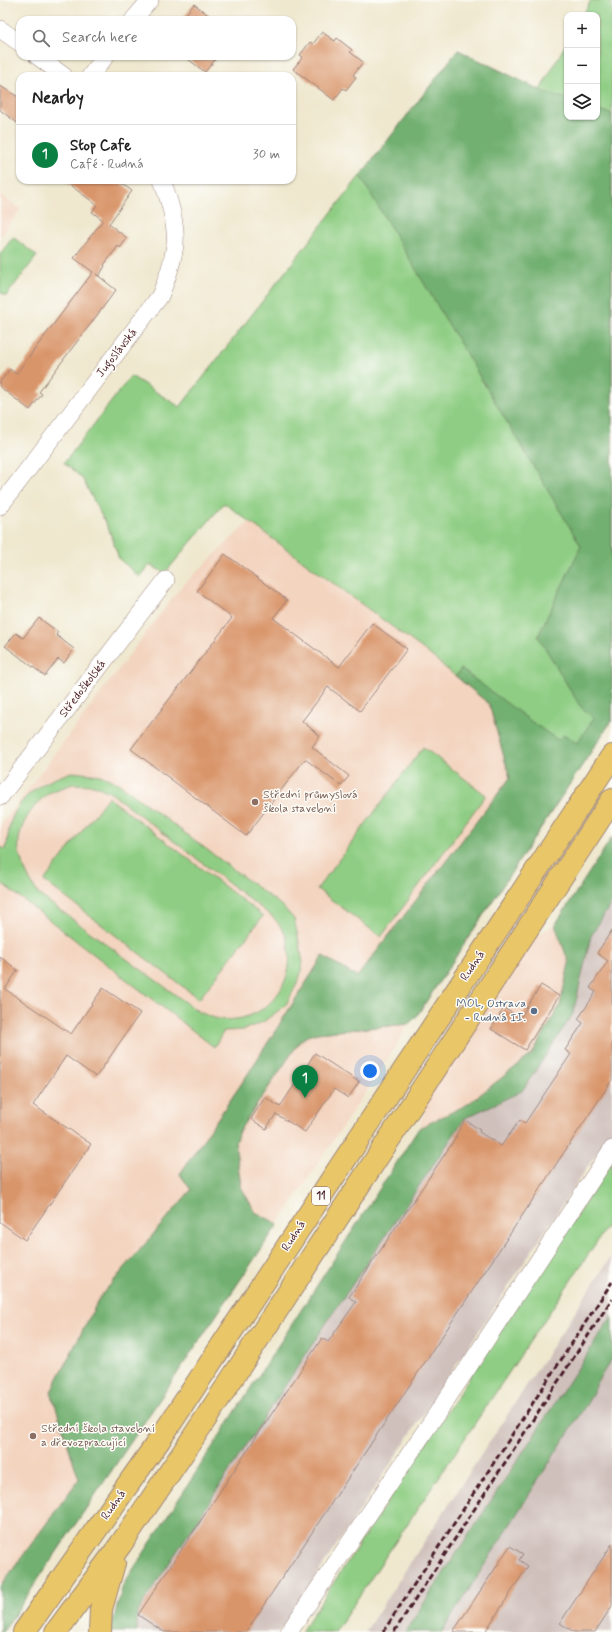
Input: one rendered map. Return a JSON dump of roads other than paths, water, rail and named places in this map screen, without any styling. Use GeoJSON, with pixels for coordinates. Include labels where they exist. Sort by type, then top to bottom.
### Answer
{"type":"FeatureCollection","features":[{"type":"Feature","properties":{"kind":"highway","name":"Rudná"},"geometry":{"type":"LineString","coordinates":[[24,1632],[164,1432],[612,756]]}},
{"type":"Feature","properties":{"kind":"highway","name":"Rudná"},"geometry":{"type":"LineString","coordinates":[[56,1632],[121,1544],[187,1447],[612,800]]}},
{"type":"Feature","properties":{"kind":"highway"},"geometry":{"type":"LineString","coordinates":[[100,1632],[100,1609],[121,1544]]}},
{"type":"Feature","properties":{"kind":"street"},"geometry":{"type":"LineString","coordinates":[[136,16],[150,0]]}},
{"type":"Feature","properties":{"kind":"street"},"geometry":{"type":"LineString","coordinates":[[0,29],[16,40]]}},
{"type":"Feature","properties":{"kind":"street"},"geometry":{"type":"LineString","coordinates":[[42,60],[59,72]]}},
{"type":"Feature","properties":{"kind":"street"},"geometry":{"type":"LineString","coordinates":[[93,72],[103,60]]}},
{"type":"Feature","properties":{"kind":"street","name":"Jugoslávská"},"geometry":{"type":"LineString","coordinates":[[0,506],[160,296],[170,272],[176,242],[173,209],[164,184]]}},
{"type":"Feature","properties":{"kind":"street","name":"Středoškolská"},"geometry":{"type":"LineString","coordinates":[[0,797],[166,580]]}},
{"type":"Feature","properties":{"kind":"street"},"geometry":{"type":"LineString","coordinates":[[289,1632],[467,1369],[612,1148]]}},
{"type":"Feature","properties":{"kind":"railway"},"geometry":{"type":"LineString","coordinates":[[383,1632],[612,1282]]}},
{"type":"Feature","properties":{"kind":"railway"},"geometry":{"type":"LineString","coordinates":[[394,1632],[612,1299]]}},
{"type":"Feature","properties":{"kind":"place","name":"Střední průmyslová škola stavební"},"geometry":{"type":"Point","coordinates":[255,802]}},
{"type":"Feature","properties":{"kind":"place","name":"MOL, Ostrava - Rudná II."},"geometry":{"type":"Point","coordinates":[534,1011]}},
{"type":"Feature","properties":{"kind":"place","name":"Stop Cafe"},"geometry":{"type":"Point","coordinates":[305,1098]}},
{"type":"Feature","properties":{"kind":"place","name":"Střední škola stavební a dřevozpracující"},"geometry":{"type":"Point","coordinates":[33,1436]}}]}
